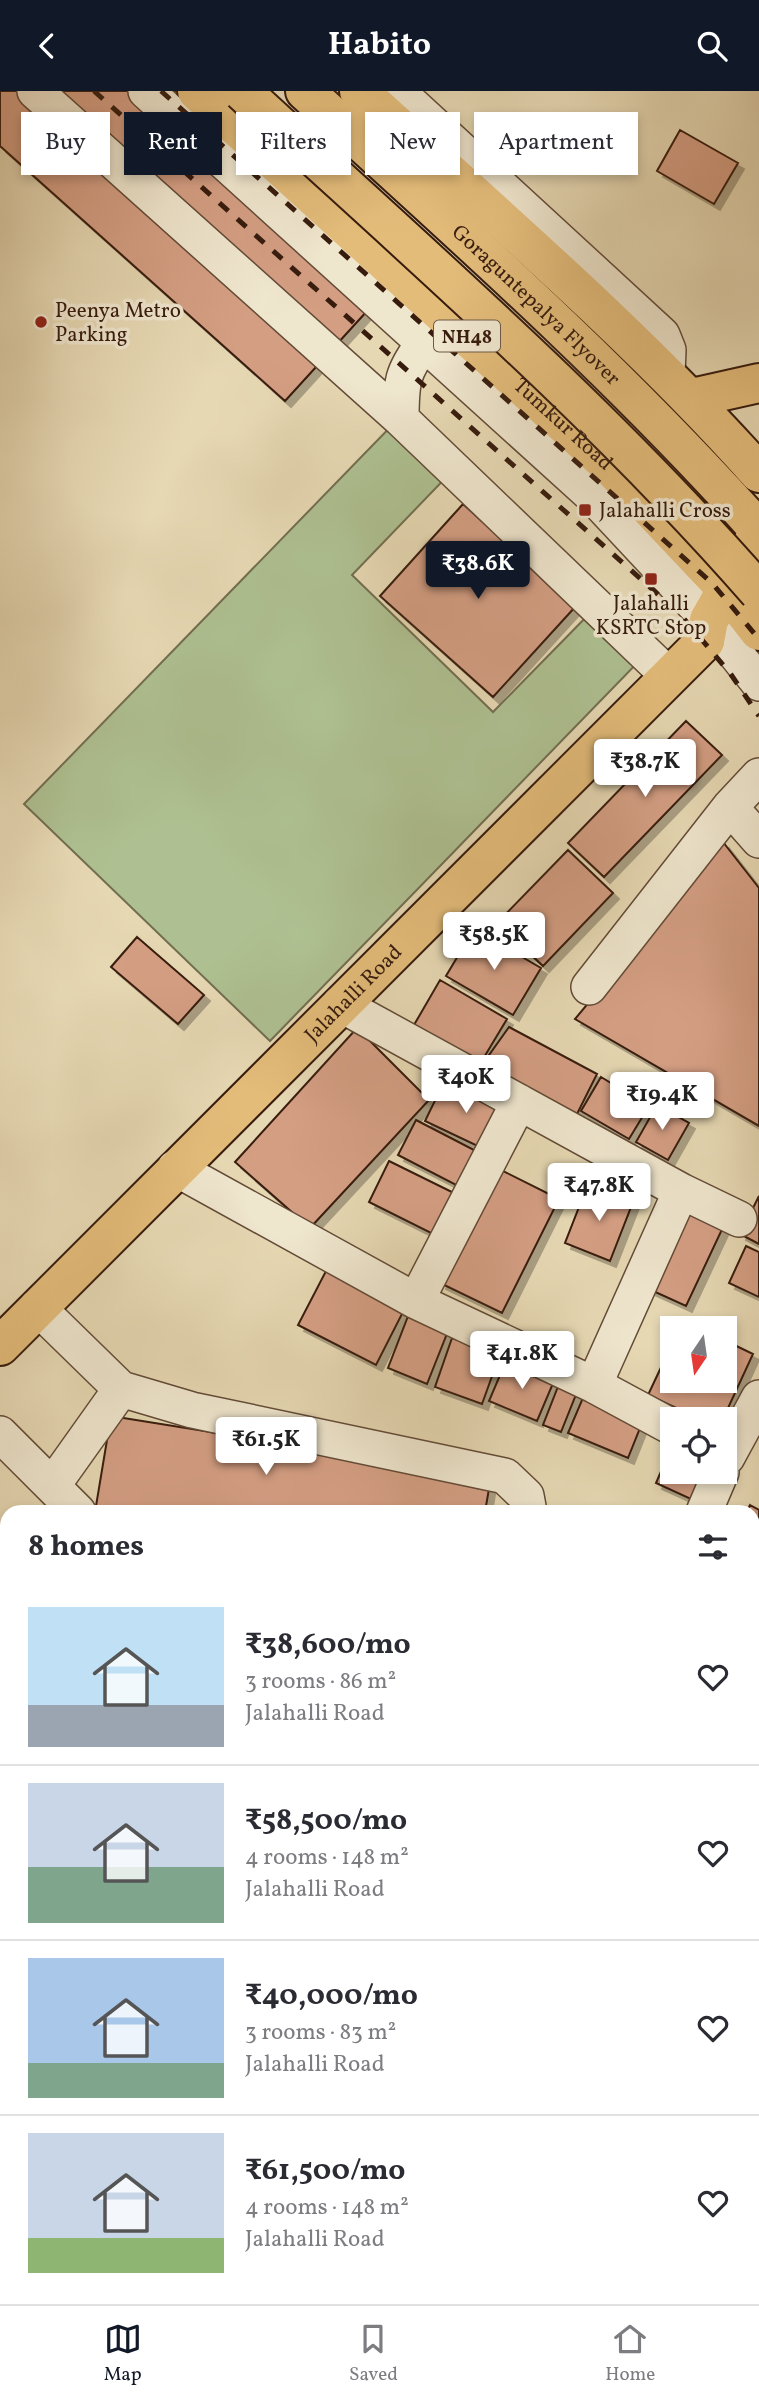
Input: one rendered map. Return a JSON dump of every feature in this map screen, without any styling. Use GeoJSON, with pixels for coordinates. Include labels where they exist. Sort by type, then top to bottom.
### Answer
{"type":"FeatureCollection","features":[{"type":"Feature","properties":{"kind":"main road","name":"Tumkur Road"},"geometry":{"type":"LineString","coordinates":[[197,91],[611,467],[736,614]]}},
{"type":"Feature","properties":{"kind":"main road","name":"Goraguntepalya Flyover"},"geometry":{"type":"LineString","coordinates":[[242,91],[618,438],[684,506],[736,614]]}},
{"type":"Feature","properties":{"kind":"main road","name":"Goraguntepalya Flyover"},"geometry":{"type":"LineString","coordinates":[[305,91],[558,322],[649,411],[759,531]]}},
{"type":"Feature","properties":{"kind":"main road"},"geometry":{"type":"LineString","coordinates":[[359,91],[680,386],[759,473]]}},
{"type":"Feature","properties":{"kind":"main road"},"geometry":{"type":"LineString","coordinates":[[680,386],[759,383]]}},
{"type":"Feature","properties":{"kind":"main road","name":"Jalahalli Road"},"geometry":{"type":"LineString","coordinates":[[0,1346],[669,676],[736,614],[759,531]]}},
{"type":"Feature","properties":{"kind":"street"},"geometry":{"type":"LineString","coordinates":[[35,91],[401,419],[669,676]]}},
{"type":"Feature","properties":{"kind":"street"},"geometry":{"type":"LineString","coordinates":[[146,91],[593,496],[736,614],[759,683]]}},
{"type":"Feature","properties":{"kind":"street"},"geometry":{"type":"LineString","coordinates":[[397,91],[662,335],[680,386]]}},
{"type":"Feature","properties":{"kind":"street"},"geometry":{"type":"LineString","coordinates":[[401,419],[401,385],[405,368],[424,343]]}},
{"type":"Feature","properties":{"kind":"street"},"geometry":{"type":"LineString","coordinates":[[589,988],[730,807],[759,776]]}},
{"type":"Feature","properties":{"kind":"street"},"geometry":{"type":"LineString","coordinates":[[730,807],[759,840]]}},
{"type":"Feature","properties":{"kind":"street"},"geometry":{"type":"LineString","coordinates":[[340,1004],[681,1191],[739,1219]]}},
{"type":"Feature","properties":{"kind":"street"},"geometry":{"type":"LineString","coordinates":[[416,1301],[519,1102]]}},
{"type":"Feature","properties":{"kind":"street"},"geometry":{"type":"LineString","coordinates":[[176,1168],[416,1301],[594,1385],[660,1421]]}},
{"type":"Feature","properties":{"kind":"street"},"geometry":{"type":"LineString","coordinates":[[594,1385],[681,1191]]}},
{"type":"Feature","properties":{"kind":"street"},"geometry":{"type":"LineString","coordinates":[[37,1307],[121,1389],[192,1410],[505,1476],[526,1496],[527,1505]]}},
{"type":"Feature","properties":{"kind":"street"},"geometry":{"type":"LineString","coordinates":[[52,1486],[121,1389]]}},
{"type":"Feature","properties":{"kind":"street"},"geometry":{"type":"LineString","coordinates":[[737,1438],[759,1398]]}},
{"type":"Feature","properties":{"kind":"street"},"geometry":{"type":"LineString","coordinates":[[0,1434],[71,1505]]}},
{"type":"Feature","properties":{"kind":"street"},"geometry":{"type":"LineString","coordinates":[[707,1505],[715,1484]]}},
{"type":"Feature","properties":{"kind":"green space"},"geometry":{"type":"Polygon","coordinates":[[[403,414],[457,466],[352,575],[493,712],[595,608],[644,656],[270,1041],[24,804],[403,414]]]}},
{"type":"Feature","properties":{"kind":"building"},"geometry":{"type":"Polygon","coordinates":[[[0,91],[218,91],[241,112],[236,112],[236,175],[311,175],[410,264],[285,401],[32,175],[110,175],[110,112],[21,112],[21,165],[0,146],[0,91]]]}},
{"type":"Feature","properties":{"kind":"building"},"geometry":{"type":"Polygon","coordinates":[[[680,130],[738,163],[714,204],[657,171],[680,130]]]}},
{"type":"Feature","properties":{"kind":"building"},"geometry":{"type":"Polygon","coordinates":[[[463,504],[576,606],[493,697],[380,596],[463,504]]]}},
{"type":"Feature","properties":{"kind":"building"},"geometry":{"type":"Polygon","coordinates":[[[686,721],[722,755],[604,877],[568,843],[686,721]]]}},
{"type":"Feature","properties":{"kind":"building"},"geometry":{"type":"Polygon","coordinates":[[[723,842],[759,888],[759,1126],[575,1019],[723,842]]]}},
{"type":"Feature","properties":{"kind":"building"},"geometry":{"type":"Polygon","coordinates":[[[568,850],[613,893],[543,966],[497,923],[568,850]]]}},
{"type":"Feature","properties":{"kind":"building"},"geometry":{"type":"Polygon","coordinates":[[[474,929],[541,968],[513,1015],[446,976],[474,929]]]}},
{"type":"Feature","properties":{"kind":"building"},"geometry":{"type":"Polygon","coordinates":[[[137,937],[204,995],[178,1024],[111,967],[137,937]]]}},
{"type":"Feature","properties":{"kind":"building"},"geometry":{"type":"Polygon","coordinates":[[[440,980],[507,1019],[480,1064],[414,1025],[440,980]]]}},
{"type":"Feature","properties":{"kind":"building"},"geometry":{"type":"Polygon","coordinates":[[[509,1027],[597,1074],[577,1114],[482,1065],[509,1027]]]}},
{"type":"Feature","properties":{"kind":"building"},"geometry":{"type":"Polygon","coordinates":[[[357,1028],[429,1100],[310,1228],[235,1162],[357,1028]]]}},
{"type":"Feature","properties":{"kind":"building"},"geometry":{"type":"Polygon","coordinates":[[[601,1077],[649,1106],[629,1139],[581,1111],[601,1077]]]}},
{"type":"Feature","properties":{"kind":"building"},"geometry":{"type":"Polygon","coordinates":[[[445,1080],[506,1109],[486,1150],[425,1121],[445,1080]]]}},
{"type":"Feature","properties":{"kind":"building"},"geometry":{"type":"Polygon","coordinates":[[[657,1105],[689,1123],[668,1160],[636,1142],[657,1105]]]}},
{"type":"Feature","properties":{"kind":"building"},"geometry":{"type":"Polygon","coordinates":[[[416,1120],[476,1151],[458,1186],[398,1155],[416,1120]]]}},
{"type":"Feature","properties":{"kind":"building"},"geometry":{"type":"Polygon","coordinates":[[[389,1161],[460,1196],[439,1237],[369,1202],[389,1161]]]}},
{"type":"Feature","properties":{"kind":"building"},"geometry":{"type":"Polygon","coordinates":[[[497,1168],[559,1199],[502,1313],[440,1283],[497,1168]]]}},
{"type":"Feature","properties":{"kind":"building"},"geometry":{"type":"Polygon","coordinates":[[[588,1184],[633,1202],[610,1261],[565,1243],[588,1184]]]}},
{"type":"Feature","properties":{"kind":"building"},"geometry":{"type":"Polygon","coordinates":[[[759,1196],[759,1244],[740,1234],[759,1196]]]}},
{"type":"Feature","properties":{"kind":"building"},"geometry":{"type":"Polygon","coordinates":[[[681,1203],[725,1223],[686,1306],[642,1286],[681,1203]]]}},
{"type":"Feature","properties":{"kind":"building"},"geometry":{"type":"Polygon","coordinates":[[[746,1246],[759,1252],[759,1297],[729,1283],[746,1246]]]}},
{"type":"Feature","properties":{"kind":"building"},"geometry":{"type":"Polygon","coordinates":[[[326,1271],[404,1310],[376,1365],[298,1325],[326,1271]]]}},
{"type":"Feature","properties":{"kind":"building"},"geometry":{"type":"Polygon","coordinates":[[[410,1311],[450,1326],[427,1384],[388,1368],[410,1311]]]}},
{"type":"Feature","properties":{"kind":"building"},"geometry":{"type":"Polygon","coordinates":[[[452,1338],[500,1354],[482,1404],[435,1387],[452,1338]]]}},
{"type":"Feature","properties":{"kind":"building"},"geometry":{"type":"Polygon","coordinates":[[[737,1346],[753,1354],[737,1389],[737,1346]]]}},
{"type":"Feature","properties":{"kind":"building"},"geometry":{"type":"Polygon","coordinates":[[[506,1361],[554,1381],[537,1421],[489,1401],[506,1361]]]}},
{"type":"Feature","properties":{"kind":"building"},"geometry":{"type":"Polygon","coordinates":[[[660,1370],[660,1393],[735,1393],[729,1407],[674,1407],[648,1395],[660,1370]]]}},
{"type":"Feature","properties":{"kind":"building"},"geometry":{"type":"Polygon","coordinates":[[[559,1384],[577,1392],[561,1432],[543,1425],[559,1384]]]}},
{"type":"Feature","properties":{"kind":"building"},"geometry":{"type":"Polygon","coordinates":[[[585,1393],[644,1418],[628,1458],[568,1433],[585,1393]]]}},
{"type":"Feature","properties":{"kind":"building"},"geometry":{"type":"Polygon","coordinates":[[[111,1416],[491,1477],[486,1505],[96,1505],[111,1416]]]}},
{"type":"Feature","properties":{"kind":"building"},"geometry":{"type":"Polygon","coordinates":[[[660,1474],[660,1484],[700,1484],[693,1500],[656,1483],[660,1474]]]}},
{"type":"Feature","properties":{"kind":"railway"},"geometry":{"type":"LineString","coordinates":[[94,91],[680,614],[730,673],[759,716]]}},
{"type":"Feature","properties":{"kind":"railway"},"geometry":{"type":"LineString","coordinates":[[161,91],[712,583],[759,639]]}},
{"type":"Feature","properties":{"kind":"place","name":"Peenya Metro Parking"},"geometry":{"type":"Point","coordinates":[41,322]}},
{"type":"Feature","properties":{"kind":"place","name":"Jalahalli Cross"},"geometry":{"type":"Point","coordinates":[585,510]}},
{"type":"Feature","properties":{"kind":"place","name":"Jalahalli KSRTC Stop"},"geometry":{"type":"Point","coordinates":[651,579]}}]}
